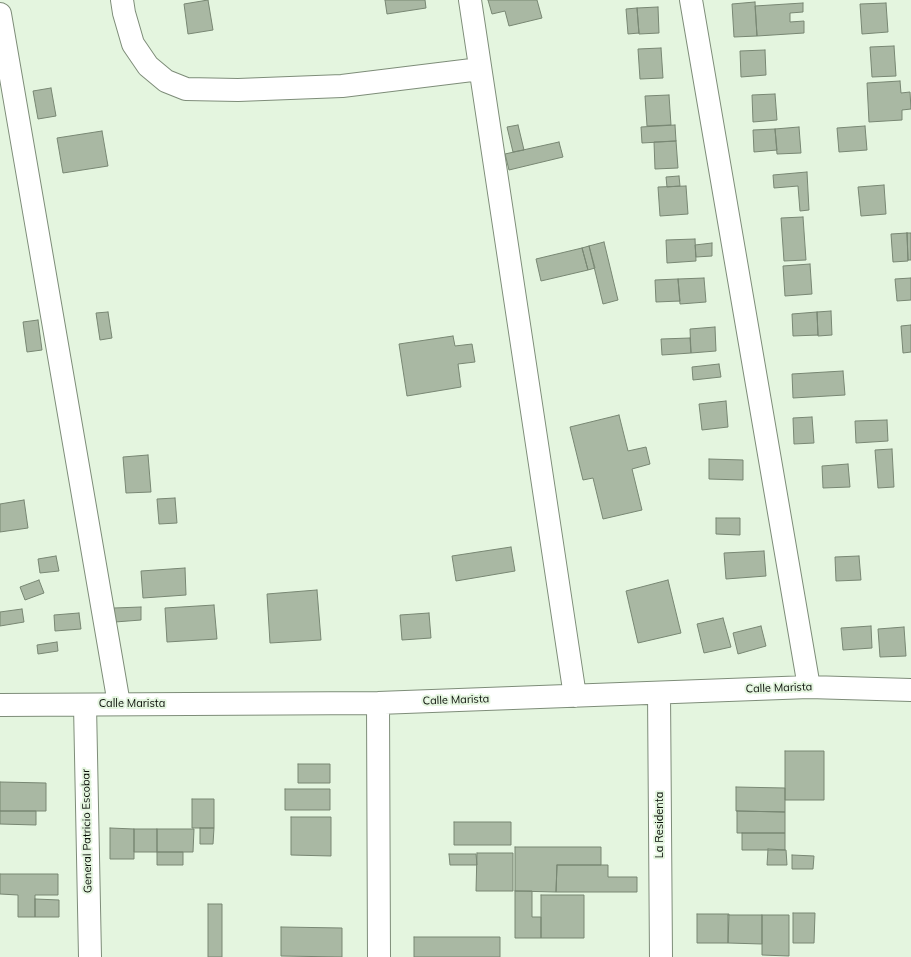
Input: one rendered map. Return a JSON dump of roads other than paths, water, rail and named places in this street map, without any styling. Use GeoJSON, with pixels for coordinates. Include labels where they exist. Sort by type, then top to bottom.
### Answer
{"type":"FeatureCollection","features":[{"type":"Feature","properties":{"kind":"street"},"geometry":{"type":"LineString","coordinates":[[122,0],[124,13],[133,44],[148,66],[166,82],[186,89],[238,90],[342,86],[480,69]]}},
{"type":"Feature","properties":{"kind":"street"},"geometry":{"type":"LineString","coordinates":[[470,0],[575,696]]}},
{"type":"Feature","properties":{"kind":"street"},"geometry":{"type":"LineString","coordinates":[[691,0],[809,687]]}},
{"type":"Feature","properties":{"kind":"street"},"geometry":{"type":"LineString","coordinates":[[0,14],[118,704]]}},
{"type":"Feature","properties":{"kind":"street","name":"Calle Marista"},"geometry":{"type":"LineString","coordinates":[[0,705],[378,703],[809,687],[911,690]]}},
{"type":"Feature","properties":{"kind":"street","name":"La Residenta"},"geometry":{"type":"LineString","coordinates":[[658,693],[661,957]]}},
{"type":"Feature","properties":{"kind":"street"},"geometry":{"type":"LineString","coordinates":[[378,703],[379,957]]}},
{"type":"Feature","properties":{"kind":"street","name":"General Patricio Escobar"},"geometry":{"type":"LineString","coordinates":[[85,705],[90,957]]}}]}
